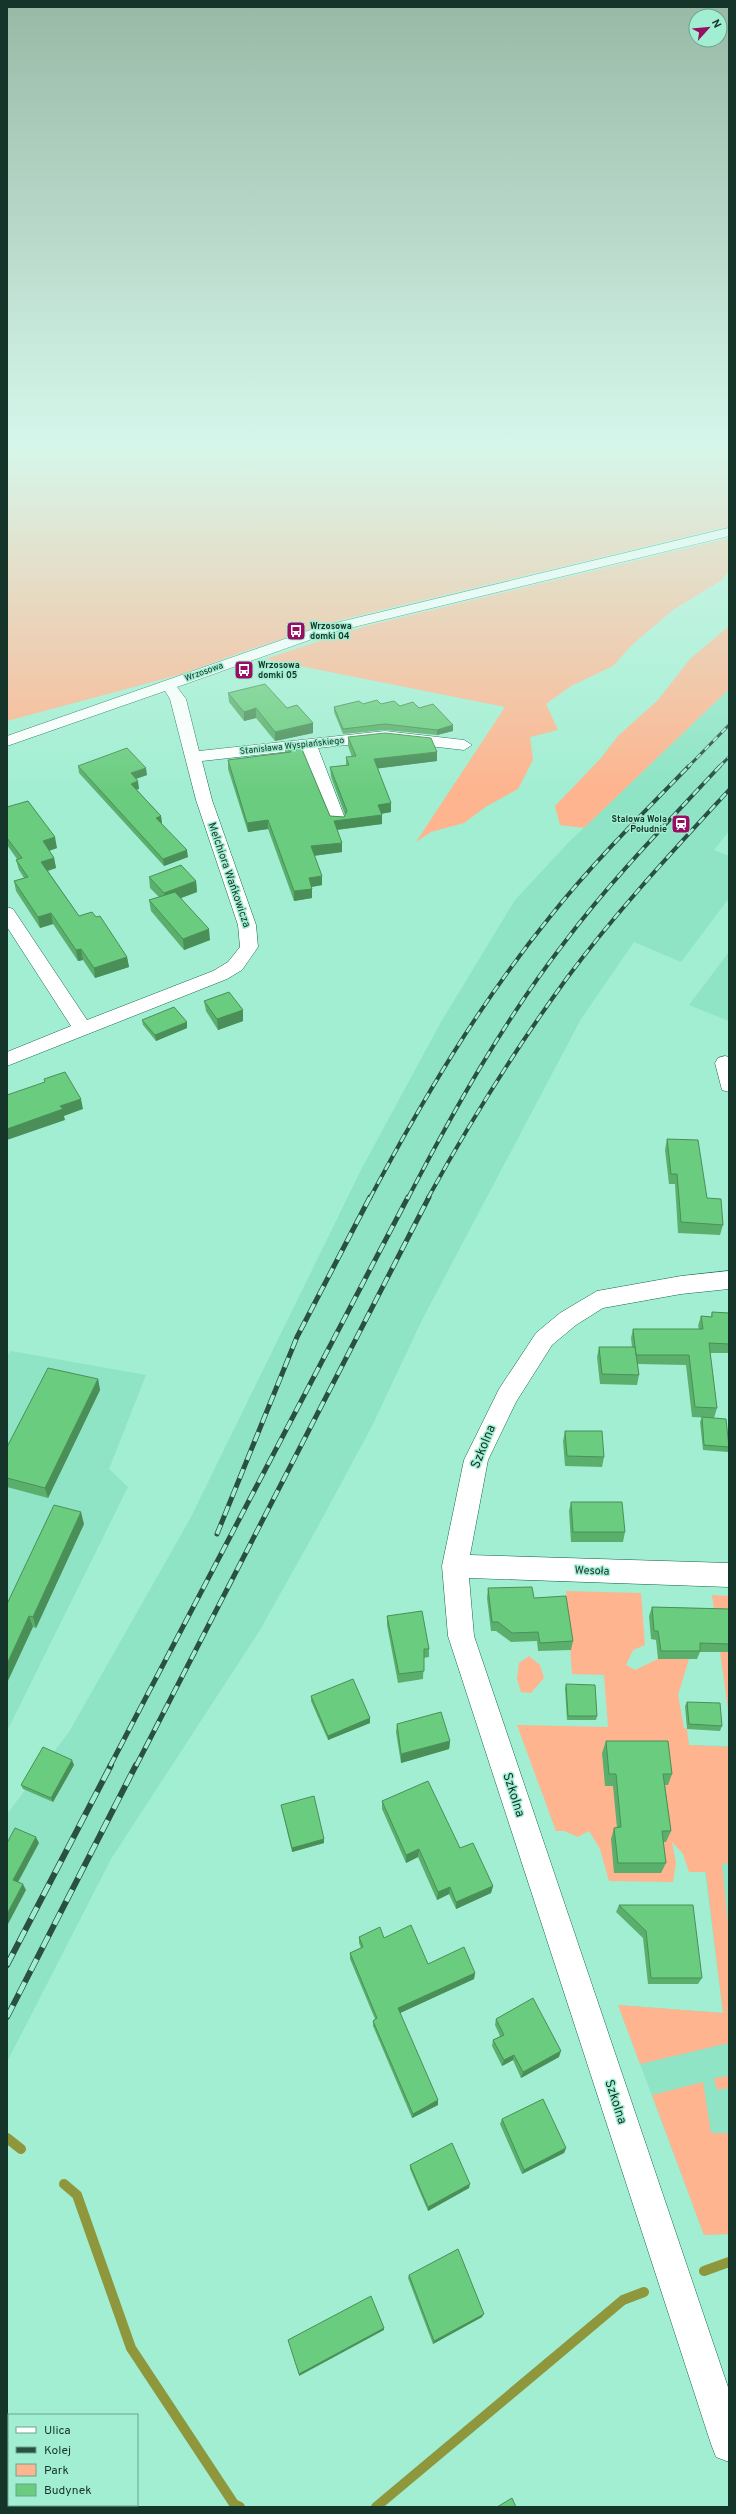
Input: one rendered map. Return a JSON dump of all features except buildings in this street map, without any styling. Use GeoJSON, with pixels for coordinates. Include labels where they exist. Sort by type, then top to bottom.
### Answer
{"type":"FeatureCollection","features":[{"type":"Feature","properties":{"kind":"street","name":"Wrzosowa"},"geometry":{"type":"LineString","coordinates":[[7,741],[168,684],[345,625],[624,557]]}},
{"type":"Feature","properties":{"kind":"street","name":"Melchiora Wańkowicza"},"geometry":{"type":"LineString","coordinates":[[7,1059],[220,975],[235,966],[249,947],[247,925],[211,822],[192,757],[178,699],[168,684]]}},
{"type":"Feature","properties":{"kind":"street","name":"Stanisława Wyspiańskiego"},"geometry":{"type":"LineString","coordinates":[[192,757],[385,736],[464,745]]}},
{"type":"Feature","properties":{"kind":"street"},"geometry":{"type":"LineString","coordinates":[[308,744],[338,821]]}},
{"type":"Feature","properties":{"kind":"street"},"geometry":{"type":"LineString","coordinates":[[7,913],[83,1029]]}},
{"type":"Feature","properties":{"kind":"street"},"geometry":{"type":"LineString","coordinates":[[725,1063],[729,1085]]}},
{"type":"Feature","properties":{"kind":"street","name":"Szkolna"},"geometry":{"type":"LineString","coordinates":[[729,1280],[681,1285],[597,1300],[568,1319],[544,1339],[507,1396],[476,1460],[455,1566],[461,1636],[729,2444]]}},
{"type":"Feature","properties":{"kind":"street","name":"Wesoła"},"geometry":{"type":"LineString","coordinates":[[455,1566],[729,1575]]}},
{"type":"Feature","properties":{"kind":"shaded area"},"geometry":{"type":"Polygon","coordinates":[[[729,689],[729,831],[714,850],[729,856],[729,898],[681,962],[634,942],[581,1019],[423,1318],[372,1426],[316,1530],[260,1630],[111,1859],[7,2062],[7,1814],[69,1732],[190,1519],[362,1168],[441,1022],[515,900],[569,842],[729,689]]]}},
{"type":"Feature","properties":{"kind":"shaded area"},"geometry":{"type":"Polygon","coordinates":[[[729,952],[729,1021],[689,1005],[729,952]]]}},
{"type":"Feature","properties":{"kind":"shaded area"},"geometry":{"type":"Polygon","coordinates":[[[11,1351],[146,1375],[109,1469],[128,1487],[7,1731],[7,1355],[11,1351]]]}},
{"type":"Feature","properties":{"kind":"shaded area"},"geometry":{"type":"Polygon","coordinates":[[[689,1745],[729,1746],[729,2234],[704,2235],[618,2005],[723,2013],[689,1745]]]}},
{"type":"Feature","properties":{"kind":"green space"},"geometry":{"type":"Polygon","coordinates":[[[7,557],[599,557],[340,620],[245,651],[182,674],[7,721],[7,557]]]}},
{"type":"Feature","properties":{"kind":"green space"},"geometry":{"type":"Polygon","coordinates":[[[649,557],[729,557],[729,570],[722,580],[673,610],[633,644],[613,666],[571,686],[546,704],[558,730],[530,737],[533,760],[518,789],[487,806],[464,823],[431,832],[416,842],[505,707],[265,659],[366,626],[649,557]]]}},
{"type":"Feature","properties":{"kind":"green space"},"geometry":{"type":"Polygon","coordinates":[[[729,626],[729,689],[584,828],[560,825],[555,806],[601,758],[618,736],[658,700],[690,659],[729,626]]]}},
{"type":"Feature","properties":{"kind":"green space"},"geometry":{"type":"Polygon","coordinates":[[[566,1591],[641,1593],[645,1645],[633,1650],[626,1665],[635,1670],[658,1659],[689,1659],[678,1695],[684,1728],[687,1729],[689,1745],[729,1747],[729,1863],[722,1864],[729,1933],[729,2043],[640,2064],[618,2005],[723,2013],[706,1872],[689,1872],[683,1854],[672,1842],[676,1863],[673,1882],[609,1881],[600,1849],[589,1831],[578,1837],[564,1831],[556,1831],[517,1725],[608,1727],[604,1675],[572,1674],[566,1591]]]}},
{"type":"Feature","properties":{"kind":"green space"},"geometry":{"type":"Polygon","coordinates":[[[712,1595],[729,1596],[729,1716],[712,1595]]]}},
{"type":"Feature","properties":{"kind":"green space"},"geometry":{"type":"Polygon","coordinates":[[[529,1656],[540,1665],[544,1678],[531,1693],[521,1692],[517,1679],[519,1663],[529,1656]]]}},
{"type":"Feature","properties":{"kind":"green space"},"geometry":{"type":"Polygon","coordinates":[[[729,2076],[729,2088],[717,2090],[714,2078],[729,2076]]]}},
{"type":"Feature","properties":{"kind":"green space"},"geometry":{"type":"Polygon","coordinates":[[[703,2082],[711,2133],[729,2133],[729,2234],[704,2235],[652,2095],[703,2082]]]}},
{"type":"Feature","properties":{"kind":"waterway"},"geometry":{"type":"LineString","coordinates":[[7,2138],[21,2149]]}},
{"type":"Feature","properties":{"kind":"waterway"},"geometry":{"type":"LineString","coordinates":[[64,2184],[77,2195],[131,2348],[234,2504],[240,2507]]}},
{"type":"Feature","properties":{"kind":"waterway"},"geometry":{"type":"LineString","coordinates":[[704,2271],[729,2262]]}},
{"type":"Feature","properties":{"kind":"waterway"},"geometry":{"type":"LineString","coordinates":[[376,2507],[623,2300],[644,2292]]}},
{"type":"Feature","properties":{"kind":"railway"},"geometry":{"type":"LineString","coordinates":[[688,767],[729,725]]}},
{"type":"Feature","properties":{"kind":"railway"},"geometry":{"type":"LineString","coordinates":[[720,766],[729,757]]}},
{"type":"Feature","properties":{"kind":"railway"},"geometry":{"type":"LineString","coordinates":[[370,1198],[431,1089],[475,1019],[523,951],[565,898],[635,821],[689,766]]}},
{"type":"Feature","properties":{"kind":"railway"},"geometry":{"type":"LineString","coordinates":[[408,1198],[461,1099],[480,1067],[520,1004],[542,973],[601,897],[659,831],[720,766]]}},
{"type":"Feature","properties":{"kind":"railway"},"geometry":{"type":"LineString","coordinates":[[428,1198],[460,1141],[494,1086],[567,978],[605,929],[729,790]]}},
{"type":"Feature","properties":{"kind":"railway"},"geometry":{"type":"LineString","coordinates":[[217,1534],[297,1337],[370,1197]]}},
{"type":"Feature","properties":{"kind":"railway"},"geometry":{"type":"LineString","coordinates":[[110,1766],[408,1197]]}},
{"type":"Feature","properties":{"kind":"railway"},"geometry":{"type":"LineString","coordinates":[[136,1766],[429,1197]]}},
{"type":"Feature","properties":{"kind":"railway"},"geometry":{"type":"LineString","coordinates":[[7,1965],[111,1765]]}},
{"type":"Feature","properties":{"kind":"railway"},"geometry":{"type":"LineString","coordinates":[[7,2017],[136,1765]]}},
{"type":"Feature","properties":{"kind":"place","name":"Wrzosowa domki 04"},"geometry":{"type":"Point","coordinates":[296,631]}},
{"type":"Feature","properties":{"kind":"place","name":"Wrzosowa domki 05"},"geometry":{"type":"Point","coordinates":[244,670]}},
{"type":"Feature","properties":{"kind":"place","name":"Stalowa Wola Południe"},"geometry":{"type":"Point","coordinates":[681,824]}}]}
